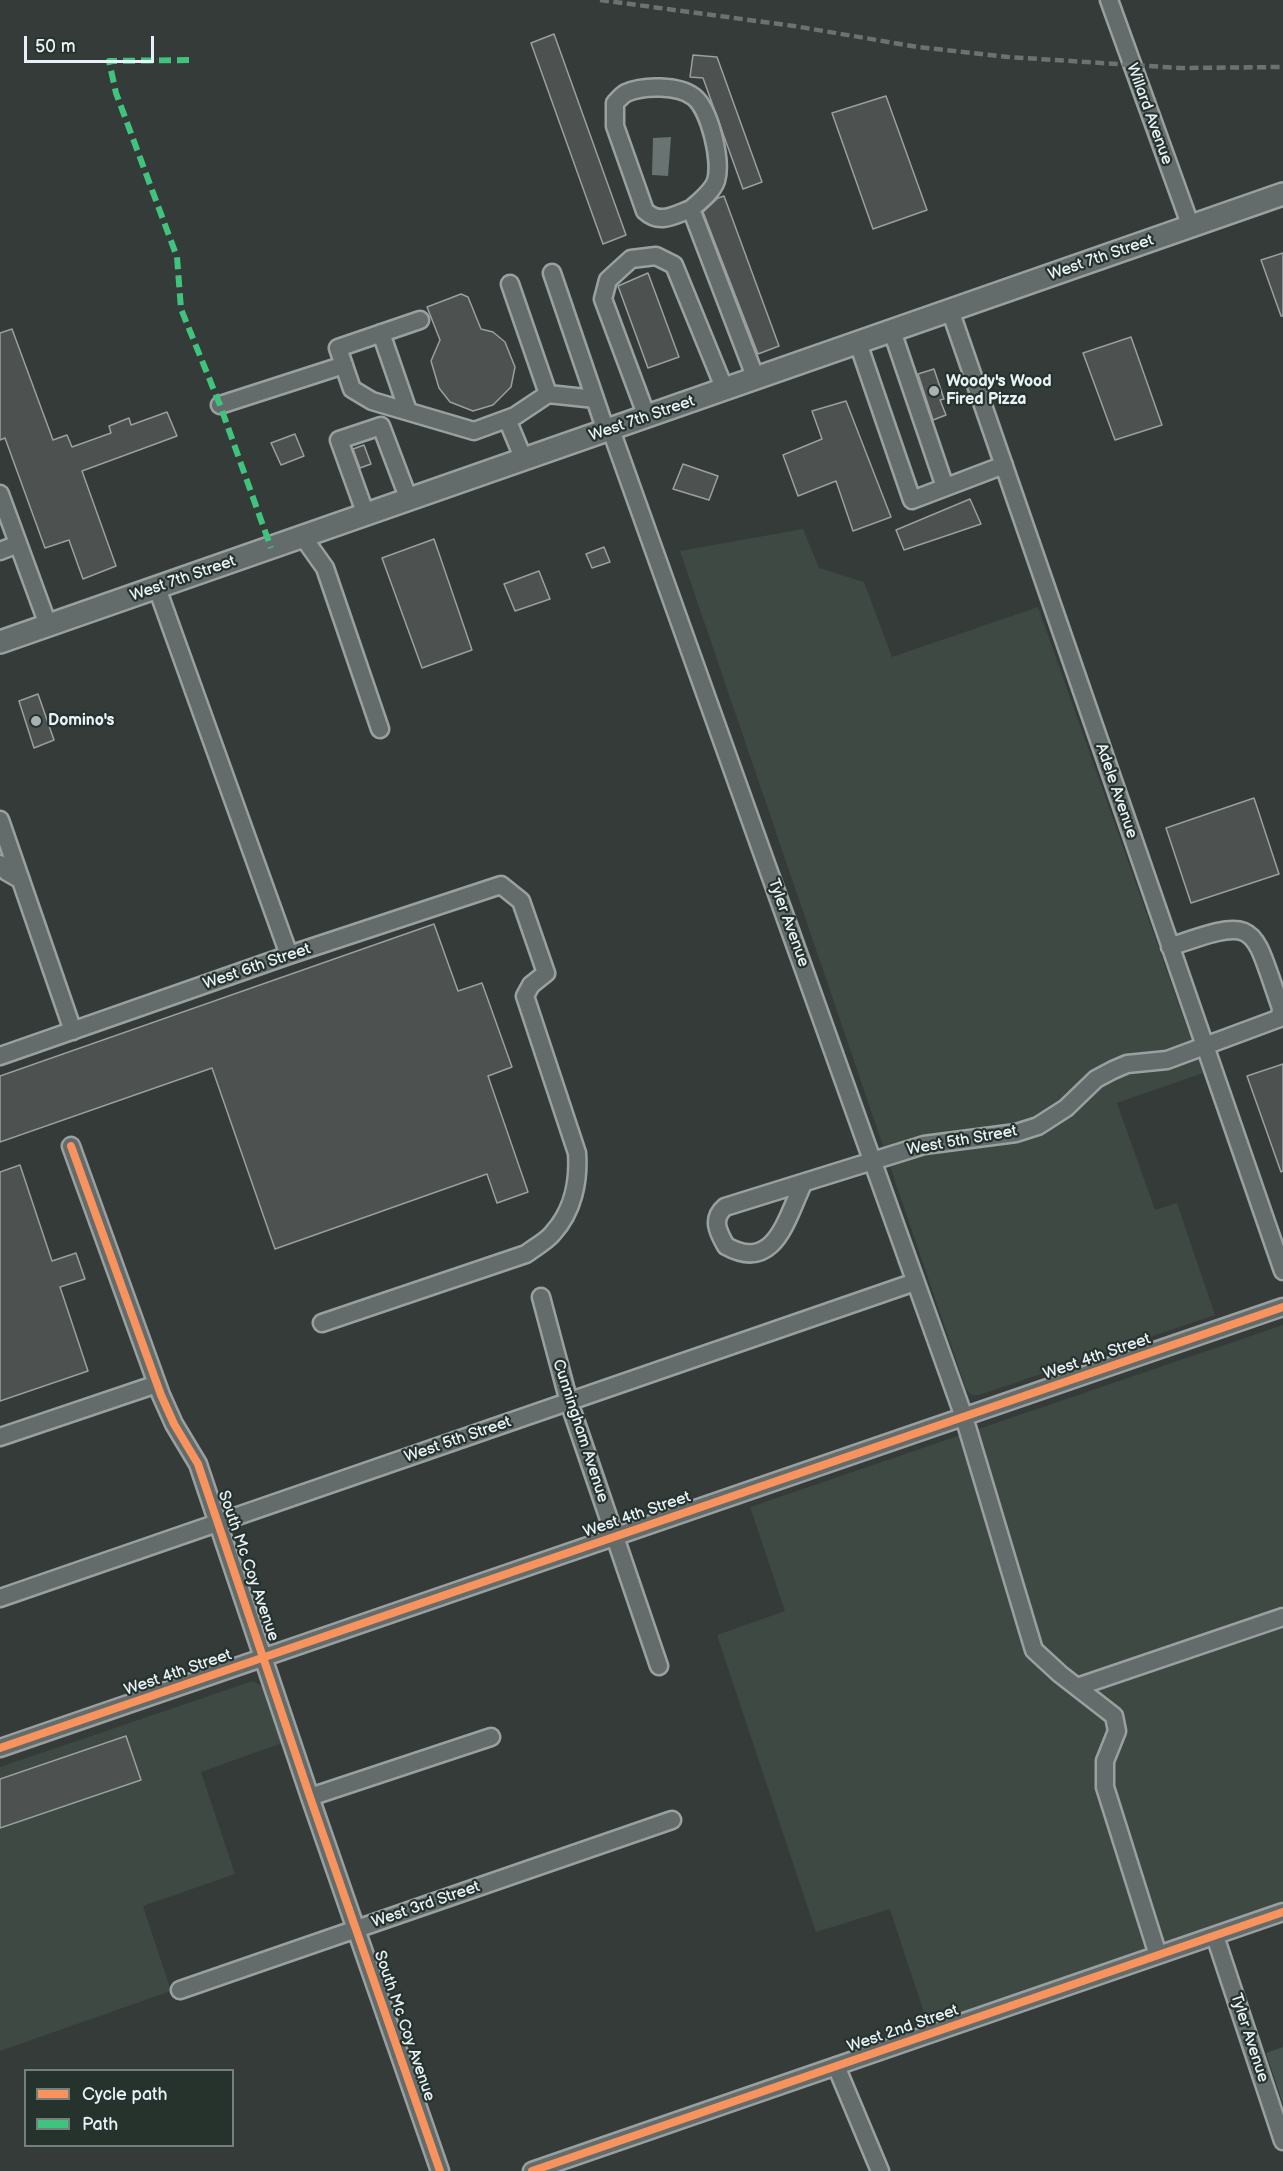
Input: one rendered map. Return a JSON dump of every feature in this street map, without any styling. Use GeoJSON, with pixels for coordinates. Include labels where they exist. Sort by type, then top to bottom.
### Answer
{"type":"FeatureCollection","features":[{"type":"Feature","properties":{"kind":"main road","name":"West 7th Street"},"geometry":{"type":"LineString","coordinates":[[0,642],[1283,194]]}},
{"type":"Feature","properties":{"kind":"street","name":"Willard Avenue"},"geometry":{"type":"LineString","coordinates":[[1109,0],[1191,227]]}},
{"type":"Feature","properties":{"kind":"street"},"geometry":{"type":"LineString","coordinates":[[660,88],[677,90],[695,98],[713,132],[718,160],[715,181],[707,194],[691,209],[663,219],[653,218],[645,211],[615,126],[613,113],[615,103],[626,93],[660,88]]}},
{"type":"Feature","properties":{"kind":"street"},"geometry":{"type":"LineString","coordinates":[[691,209],[756,379]]}},
{"type":"Feature","properties":{"kind":"street"},"geometry":{"type":"LineString","coordinates":[[647,417],[603,299],[608,280],[631,259],[656,256],[674,264],[725,390]]}},
{"type":"Feature","properties":{"kind":"street","name":"Tyler Avenue"},"geometry":{"type":"LineString","coordinates":[[552,273],[595,399],[874,1161],[964,1417],[1034,1650],[1114,1716],[1117,1731],[1105,1761],[1105,1787],[1158,1955]]}},
{"type":"Feature","properties":{"kind":"street"},"geometry":{"type":"LineString","coordinates":[[510,284],[548,394]]}},
{"type":"Feature","properties":{"kind":"street","name":"Adele Avenue"},"geometry":{"type":"LineString","coordinates":[[950,310],[1283,1271]]}},
{"type":"Feature","properties":{"kind":"street"},"geometry":{"type":"LineString","coordinates":[[420,320],[338,348],[352,389],[385,405],[474,431],[507,419],[548,394],[595,399]]}},
{"type":"Feature","properties":{"kind":"street"},"geometry":{"type":"LineString","coordinates":[[892,331],[945,487]]}},
{"type":"Feature","properties":{"kind":"street"},"geometry":{"type":"LineString","coordinates":[[381,333],[408,411]]}},
{"type":"Feature","properties":{"kind":"street"},"geometry":{"type":"LineString","coordinates":[[858,343],[912,500],[1004,465]]}},
{"type":"Feature","properties":{"kind":"street"},"geometry":{"type":"LineString","coordinates":[[220,405],[344,365]]}},
{"type":"Feature","properties":{"kind":"street"},"geometry":{"type":"LineString","coordinates":[[385,405],[381,426],[409,500]]}},
{"type":"Feature","properties":{"kind":"street"},"geometry":{"type":"LineString","coordinates":[[507,419],[524,460]]}},
{"type":"Feature","properties":{"kind":"street"},"geometry":{"type":"LineString","coordinates":[[366,515],[339,440],[381,426]]}},
{"type":"Feature","properties":{"kind":"street"},"geometry":{"type":"LineString","coordinates":[[0,494],[48,625]]}},
{"type":"Feature","properties":{"kind":"street"},"geometry":{"type":"LineString","coordinates":[[303,537],[325,568],[380,729]]}},
{"type":"Feature","properties":{"kind":"street"},"geometry":{"type":"LineString","coordinates":[[0,551],[18,544]]}},
{"type":"Feature","properties":{"kind":"street"},"geometry":{"type":"LineString","coordinates":[[157,588],[289,955]]}},
{"type":"Feature","properties":{"kind":"street"},"geometry":{"type":"LineString","coordinates":[[0,820],[73,1031]]}},
{"type":"Feature","properties":{"kind":"street"},"geometry":{"type":"LineString","coordinates":[[0,864],[7,872],[21,880]]}},
{"type":"Feature","properties":{"kind":"street","name":"West 6th Street"},"geometry":{"type":"LineString","coordinates":[[0,1056],[289,955],[501,885],[521,901],[546,973],[531,985],[525,996],[577,1153],[579,1176],[569,1208],[553,1234],[526,1254],[322,1323]]}},
{"type":"Feature","properties":{"kind":"street","name":"West 5th Street"},"geometry":{"type":"LineString","coordinates":[[803,1184],[773,1244],[763,1252],[747,1255],[726,1246],[716,1221],[718,1214],[725,1207],[924,1144],[1016,1133],[1038,1126],[1066,1108],[1096,1079],[1113,1070],[1127,1064],[1167,1060],[1274,1023],[1280,1018],[1281,1008],[1258,943],[1247,931],[1239,928],[1219,931],[1170,947]]}},
{"type":"Feature","properties":{"kind":"street","name":"South Mc Coy Avenue"},"geometry":{"type":"LineString","coordinates":[[71,1146],[157,1384],[174,1424],[198,1464],[219,1522],[310,1797],[440,2171]]}},
{"type":"Feature","properties":{"kind":"street","name":"West 5th Street"},"geometry":{"type":"LineString","coordinates":[[0,1598],[915,1282]]}},
{"type":"Feature","properties":{"kind":"street","name":"Cunningham Avenue"},"geometry":{"type":"LineString","coordinates":[[541,1297],[569,1402],[659,1666]]}},
{"type":"Feature","properties":{"kind":"street","name":"West 4th Street"},"geometry":{"type":"LineString","coordinates":[[0,1748],[1283,1307]]}},
{"type":"Feature","properties":{"kind":"street"},"geometry":{"type":"LineString","coordinates":[[0,1437],[157,1384]]}},
{"type":"Feature","properties":{"kind":"street"},"geometry":{"type":"LineString","coordinates":[[1077,1687],[1283,1617]]}},
{"type":"Feature","properties":{"kind":"street"},"geometry":{"type":"LineString","coordinates":[[310,1797],[491,1737]]}},
{"type":"Feature","properties":{"kind":"street","name":"West 3rd Street"},"geometry":{"type":"LineString","coordinates":[[180,1990],[672,1820]]}},
{"type":"Feature","properties":{"kind":"street","name":"West 2nd Street"},"geometry":{"type":"LineString","coordinates":[[532,2171],[1283,1912]]}},
{"type":"Feature","properties":{"kind":"street","name":"Tyler Avenue"},"geometry":{"type":"LineString","coordinates":[[1215,1936],[1283,2141]]}},
{"type":"Feature","properties":{"kind":"street"},"geometry":{"type":"LineString","coordinates":[[836,2066],[880,2171]]}},
{"type":"Feature","properties":{"kind":"shaded area"},"geometry":{"type":"Polygon","coordinates":[[[671,137],[668,176],[652,175],[653,138],[671,137]]]}},
{"type":"Feature","properties":{"kind":"shaded area"},"geometry":{"type":"Polygon","coordinates":[[[803,529],[819,568],[864,582],[892,657],[1038,607],[1203,1073],[1117,1103],[1155,1210],[1177,1203],[1215,1315],[979,1395],[971,1395],[966,1389],[680,551],[803,529]]]}},
{"type":"Feature","properties":{"kind":"shaded area"},"geometry":{"type":"Polygon","coordinates":[[[1283,1325],[1283,1901],[928,2025],[890,1909],[816,1932],[717,1635],[785,1611],[750,1507],[1283,1325]]]}},
{"type":"Feature","properties":{"kind":"shaded area"},"geometry":{"type":"Polygon","coordinates":[[[253,1681],[262,1686],[282,1743],[201,1772],[235,1874],[143,1906],[171,1991],[0,2051],[0,1767],[253,1681]]]}},
{"type":"Feature","properties":{"kind":"shaded area"},"geometry":{"type":"Polygon","coordinates":[[[1283,2047],[1283,2104],[1266,2053],[1283,2047]]]}},
{"type":"Feature","properties":{"kind":"building"},"geometry":{"type":"Polygon","coordinates":[[[554,34],[626,235],[603,244],[531,43],[554,34]]]}},
{"type":"Feature","properties":{"kind":"building"},"geometry":{"type":"Polygon","coordinates":[[[693,55],[717,57],[762,182],[743,189],[703,78],[690,77],[693,55]]]}},
{"type":"Feature","properties":{"kind":"building"},"geometry":{"type":"Polygon","coordinates":[[[886,96],[927,210],[873,229],[832,113],[886,96]]]}},
{"type":"Feature","properties":{"kind":"building"},"geometry":{"type":"Polygon","coordinates":[[[724,196],[779,346],[758,354],[703,212],[718,198],[724,196]]]}},
{"type":"Feature","properties":{"kind":"building"},"geometry":{"type":"Polygon","coordinates":[[[1283,253],[1283,316],[1281,316],[1261,260],[1283,253]]]}},
{"type":"Feature","properties":{"kind":"building"},"geometry":{"type":"Polygon","coordinates":[[[648,273],[679,357],[648,368],[618,286],[648,273]]]}},
{"type":"Feature","properties":{"kind":"building"},"geometry":{"type":"Polygon","coordinates":[[[461,294],[468,297],[481,329],[493,332],[505,342],[515,367],[511,387],[493,405],[473,411],[450,402],[439,388],[431,361],[440,340],[427,307],[461,294]]]}},
{"type":"Feature","properties":{"kind":"building"},"geometry":{"type":"Polygon","coordinates":[[[12,329],[53,440],[67,435],[72,447],[111,433],[109,426],[129,418],[131,425],[167,412],[177,436],[82,471],[116,566],[83,579],[69,540],[45,548],[5,438],[0,440],[0,333],[12,329]]]}},
{"type":"Feature","properties":{"kind":"building"},"geometry":{"type":"Polygon","coordinates":[[[1131,337],[1162,425],[1115,440],[1083,353],[1131,337]]]}},
{"type":"Feature","properties":{"kind":"building","name":"Woody's Wood Fired Pizza"},"geometry":{"type":"Polygon","coordinates":[[[934,369],[944,399],[940,400],[946,415],[933,420],[918,374],[934,369]]]}},
{"type":"Feature","properties":{"kind":"building"},"geometry":{"type":"Polygon","coordinates":[[[846,401],[891,517],[853,531],[836,481],[798,496],[783,455],[822,439],[812,411],[846,401]]]}},
{"type":"Feature","properties":{"kind":"building"},"geometry":{"type":"Polygon","coordinates":[[[295,434],[304,456],[281,465],[271,443],[295,434]]]}},
{"type":"Feature","properties":{"kind":"building"},"geometry":{"type":"Polygon","coordinates":[[[364,445],[371,464],[360,468],[353,449],[364,445]]]}},
{"type":"Feature","properties":{"kind":"building"},"geometry":{"type":"Polygon","coordinates":[[[683,464],[718,476],[709,500],[673,489],[683,464]]]}},
{"type":"Feature","properties":{"kind":"building"},"geometry":{"type":"Polygon","coordinates":[[[970,499],[981,524],[904,550],[896,530],[970,499]]]}},
{"type":"Feature","properties":{"kind":"building"},"geometry":{"type":"Polygon","coordinates":[[[434,539],[472,650],[422,668],[382,558],[434,539]]]}},
{"type":"Feature","properties":{"kind":"building"},"geometry":{"type":"Polygon","coordinates":[[[604,547],[610,562],[592,568],[586,554],[604,547]]]}},
{"type":"Feature","properties":{"kind":"building"},"geometry":{"type":"Polygon","coordinates":[[[539,571],[550,599],[515,611],[504,584],[539,571]]]}},
{"type":"Feature","properties":{"kind":"building","name":"Domino's"},"geometry":{"type":"Polygon","coordinates":[[[38,694],[54,740],[34,748],[19,701],[38,694]]]}},
{"type":"Feature","properties":{"kind":"building"},"geometry":{"type":"Polygon","coordinates":[[[1254,798],[1279,874],[1191,903],[1166,828],[1254,798]]]}},
{"type":"Feature","properties":{"kind":"building"},"geometry":{"type":"Polygon","coordinates":[[[434,924],[458,991],[482,983],[512,1067],[488,1076],[528,1192],[497,1203],[487,1174],[275,1249],[212,1068],[0,1142],[0,1076],[434,924]]]}},
{"type":"Feature","properties":{"kind":"building"},"geometry":{"type":"Polygon","coordinates":[[[1283,1064],[1283,1171],[1281,1172],[1247,1076],[1283,1064]]]}},
{"type":"Feature","properties":{"kind":"building"},"geometry":{"type":"Polygon","coordinates":[[[20,1165],[52,1261],[76,1253],[85,1279],[60,1287],[88,1371],[0,1401],[0,1172],[20,1165]]]}},
{"type":"Feature","properties":{"kind":"building"},"geometry":{"type":"Polygon","coordinates":[[[126,1736],[141,1780],[0,1828],[0,1779],[126,1736]]]}},
{"type":"Feature","properties":{"kind":"railway"},"geometry":{"type":"LineString","coordinates":[[600,0],[794,26],[918,47],[1008,57],[1180,68],[1283,67]]}},
{"type":"Feature","properties":{"kind":"marked path"},"geometry":{"type":"LineString","coordinates":[[189,60],[109,61],[116,93],[177,257],[181,309],[220,405],[271,548]]}},
{"type":"Feature","properties":{"kind":"cycle path"},"geometry":{"type":"LineString","coordinates":[[71,1146],[161,1395],[174,1424],[198,1464],[310,1797],[440,2171]]}},
{"type":"Feature","properties":{"kind":"cycle path"},"geometry":{"type":"LineString","coordinates":[[0,1748],[1283,1307]]}},
{"type":"Feature","properties":{"kind":"cycle path"},"geometry":{"type":"LineString","coordinates":[[532,2171],[1283,1912]]}},
{"type":"Feature","properties":{"kind":"place","name":"Woody's Wood Fired Pizza"},"geometry":{"type":"Point","coordinates":[934,391]}},
{"type":"Feature","properties":{"kind":"place","name":"Domino's"},"geometry":{"type":"Point","coordinates":[36,721]}}]}
